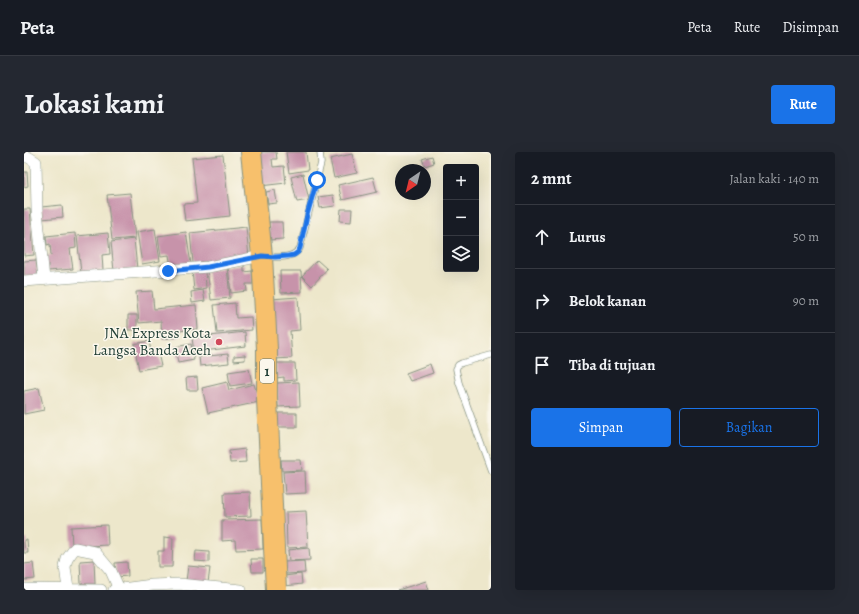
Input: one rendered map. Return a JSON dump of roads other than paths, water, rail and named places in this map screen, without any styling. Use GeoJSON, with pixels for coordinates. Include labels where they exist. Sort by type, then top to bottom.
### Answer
{"type":"FeatureCollection","features":[{"type":"Feature","properties":{"kind":"highway","name":"1"},"geometry":{"type":"LineString","coordinates":[[251,152],[262,256],[276,590]]}},
{"type":"Feature","properties":{"kind":"street"},"geometry":{"type":"LineString","coordinates":[[24,158],[28,157],[36,162],[37,210],[44,279]]}},
{"type":"Feature","properties":{"kind":"street"},"geometry":{"type":"LineString","coordinates":[[24,281],[201,267],[262,256]]}},
{"type":"Feature","properties":{"kind":"street"},"geometry":{"type":"LineString","coordinates":[[68,589],[65,568],[67,559],[75,548],[95,552],[111,570],[116,590],[152,585],[179,584],[240,590]]}},
{"type":"Feature","properties":{"kind":"street"},"geometry":{"type":"LineString","coordinates":[[24,589],[101,590]]}},
{"type":"Feature","properties":{"kind":"lane"},"geometry":{"type":"LineString","coordinates":[[262,256],[275,257],[294,255],[298,252],[320,168],[320,152]]}},
{"type":"Feature","properties":{"kind":"lane"},"geometry":{"type":"LineString","coordinates":[[491,355],[462,363],[458,365],[456,370],[491,471]]}},
{"type":"Feature","properties":{"kind":"place","name":"JNA Express Kota Langsa Banda Aceh"},"geometry":{"type":"Point","coordinates":[219,342]}}]}
